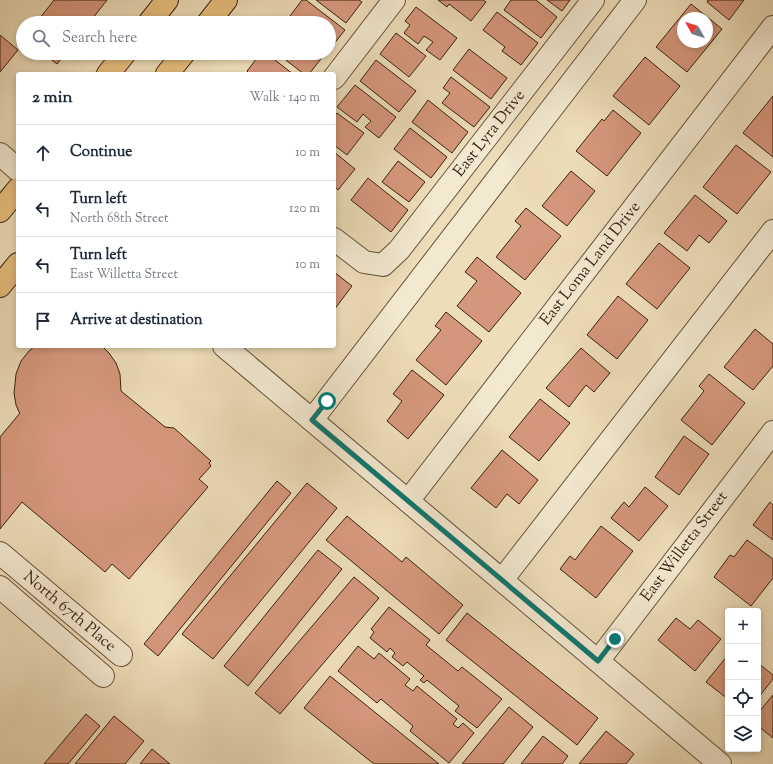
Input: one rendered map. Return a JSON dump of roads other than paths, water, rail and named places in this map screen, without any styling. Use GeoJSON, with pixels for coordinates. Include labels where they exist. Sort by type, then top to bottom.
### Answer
{"type":"FeatureCollection","features":[{"type":"Feature","properties":{"kind":"main road"},"geometry":{"type":"LineString","coordinates":[[154,16],[167,0]]}},
{"type":"Feature","properties":{"kind":"main road"},"geometry":{"type":"LineString","coordinates":[[213,16],[226,0]]}},
{"type":"Feature","properties":{"kind":"main road"},"geometry":{"type":"LineString","coordinates":[[110,72],[119,60]]}},
{"type":"Feature","properties":{"kind":"main road"},"geometry":{"type":"LineString","coordinates":[[169,72],[178,60]]}},
{"type":"Feature","properties":{"kind":"main road"},"geometry":{"type":"LineString","coordinates":[[0,211],[16,191]]}},
{"type":"Feature","properties":{"kind":"main road"},"geometry":{"type":"LineString","coordinates":[[0,286],[16,266]]}},
{"type":"Feature","properties":{"kind":"street"},"geometry":{"type":"LineString","coordinates":[[336,75],[394,0]]}},
{"type":"Feature","properties":{"kind":"street","name":"East Lyra Drive"},"geometry":{"type":"LineString","coordinates":[[336,241],[364,262],[383,265],[399,250],[593,0]]}},
{"type":"Feature","properties":{"kind":"street"},"geometry":{"type":"LineString","coordinates":[[312,420],[635,0]]}},
{"type":"Feature","properties":{"kind":"street","name":"East Loma Land Drive"},"geometry":{"type":"LineString","coordinates":[[408,501],[773,27]]}},
{"type":"Feature","properties":{"kind":"street"},"geometry":{"type":"LineString","coordinates":[[0,154],[16,168]]}},
{"type":"Feature","properties":{"kind":"street"},"geometry":{"type":"LineString","coordinates":[[502,580],[773,231]]}},
{"type":"Feature","properties":{"kind":"street"},"geometry":{"type":"LineString","coordinates":[[226,348],[720,764]]}},
{"type":"Feature","properties":{"kind":"street","name":"East Willetta Street"},"geometry":{"type":"LineString","coordinates":[[598,661],[773,432]]}},
{"type":"Feature","properties":{"kind":"street","name":"North 67th Place"},"geometry":{"type":"LineString","coordinates":[[0,553],[121,655]]}},
{"type":"Feature","properties":{"kind":"street","name":"North 67th Place"},"geometry":{"type":"LineString","coordinates":[[0,587],[104,676]]}}]}
